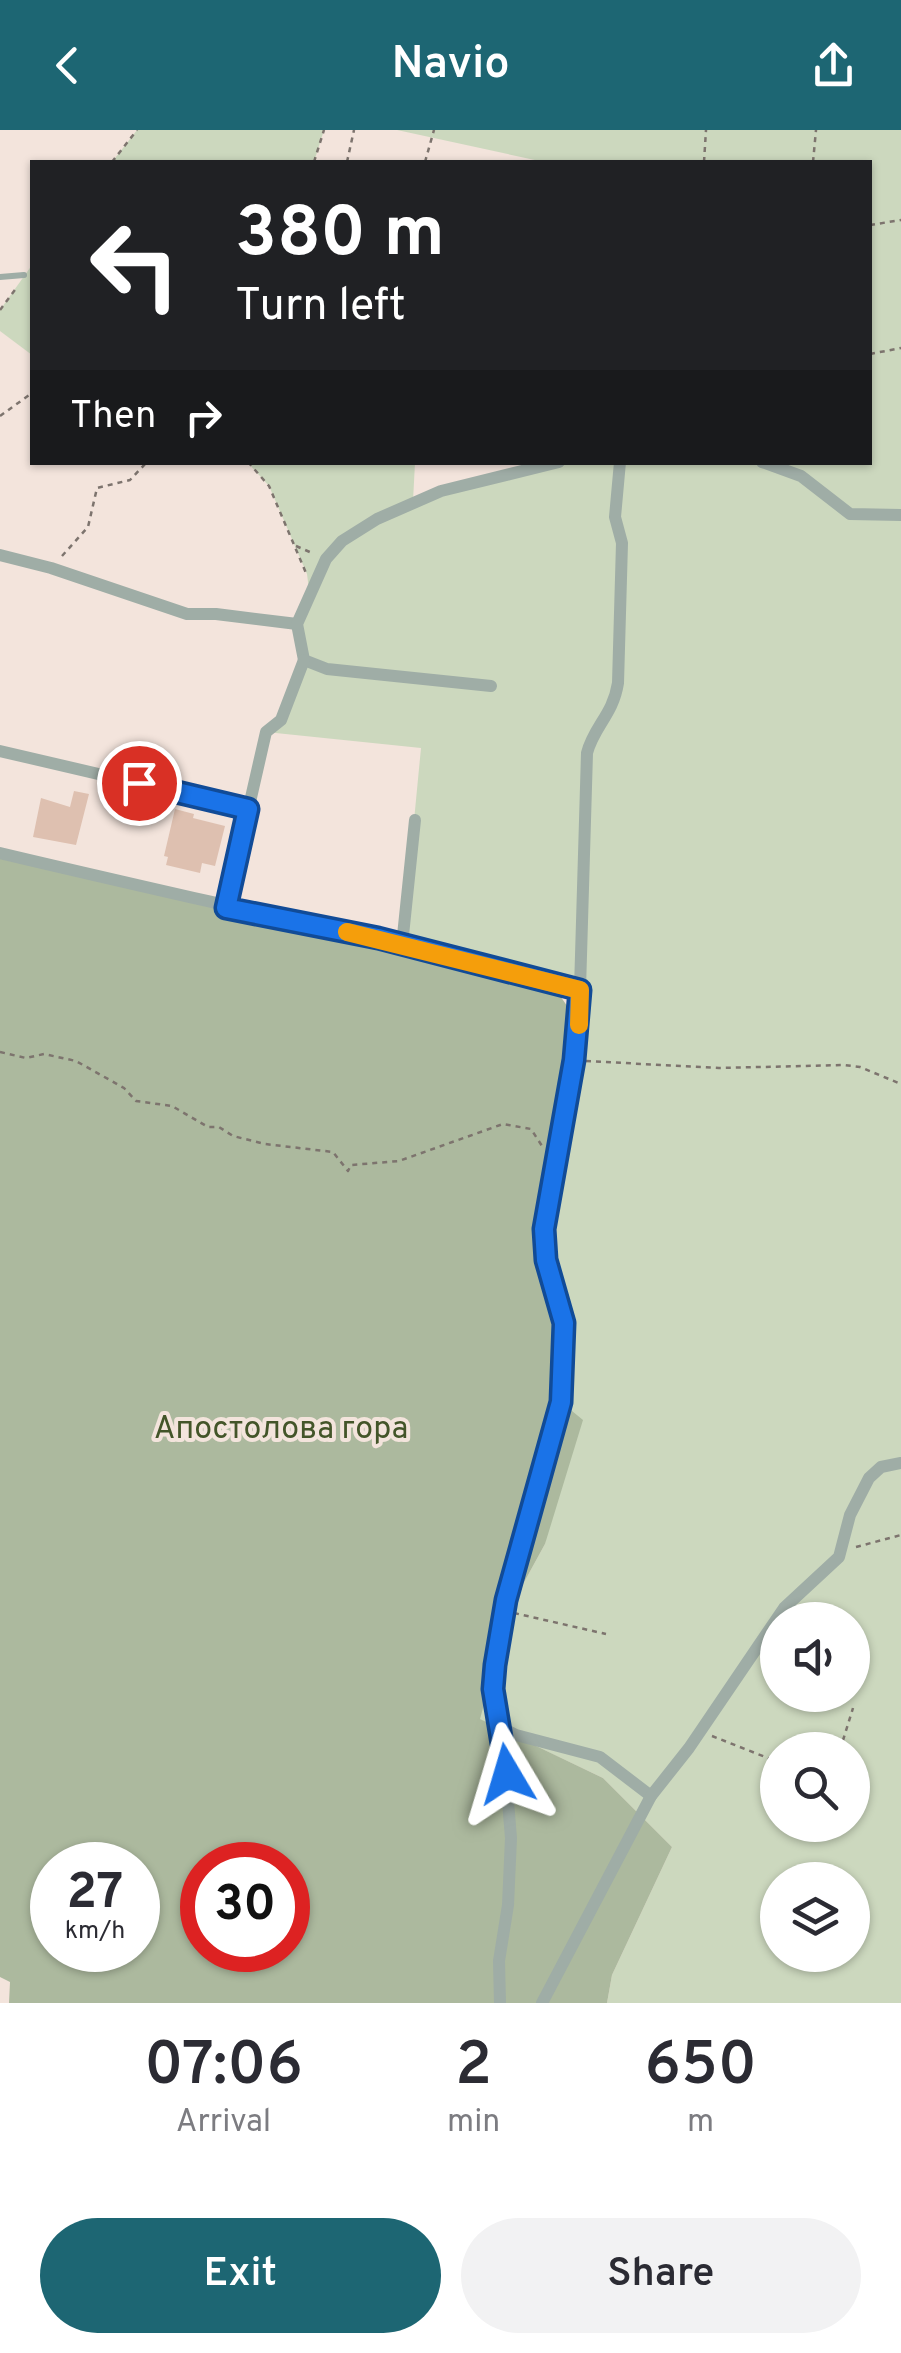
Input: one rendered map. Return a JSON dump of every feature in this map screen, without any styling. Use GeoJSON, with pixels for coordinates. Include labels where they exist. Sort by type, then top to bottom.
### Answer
{"type":"FeatureCollection","features":[{"type":"Feature","properties":{"kind":"street"},"geometry":{"type":"LineString","coordinates":[[226,908],[266,732],[281,720],[304,660],[297,624],[326,559],[342,541],[418,500],[548,465]]}},
{"type":"Feature","properties":{"kind":"street"},"geometry":{"type":"LineString","coordinates":[[500,2003],[499,1961],[508,1904],[510,1838],[502,1728],[493,1689],[506,1600],[561,1402],[564,1323],[543,1246],[574,1060],[580,990],[586,753],[591,737],[615,704],[618,683],[622,543],[616,517],[620,465]]}},
{"type":"Feature","properties":{"kind":"street"},"geometry":{"type":"LineString","coordinates":[[770,465],[801,476],[850,514],[901,515]]}},
{"type":"Feature","properties":{"kind":"street"},"geometry":{"type":"LineString","coordinates":[[0,555],[187,614],[297,624]]}},
{"type":"Feature","properties":{"kind":"street"},"geometry":{"type":"LineString","coordinates":[[304,660],[355,673],[490,686]]}},
{"type":"Feature","properties":{"kind":"street"},"geometry":{"type":"LineString","coordinates":[[0,751],[248,809]]}},
{"type":"Feature","properties":{"kind":"street"},"geometry":{"type":"LineString","coordinates":[[402,944],[415,820]]}},
{"type":"Feature","properties":{"kind":"street"},"geometry":{"type":"LineString","coordinates":[[0,853],[226,908],[402,944],[580,990]]}},
{"type":"Feature","properties":{"kind":"street"},"geometry":{"type":"LineString","coordinates":[[542,2003],[651,1796],[689,1748],[784,1608],[828,1571],[840,1552],[850,1515],[870,1478],[881,1467],[901,1463]]}},
{"type":"Feature","properties":{"kind":"street"},"geometry":{"type":"LineString","coordinates":[[502,1728],[600,1757],[651,1796]]}},
{"type":"Feature","properties":{"kind":"lane"},"geometry":{"type":"LineString","coordinates":[[0,277],[24,275]]}},
{"type":"Feature","properties":{"kind":"path"},"geometry":{"type":"LineString","coordinates":[[114,160],[137,130]]}},
{"type":"Feature","properties":{"kind":"path"},"geometry":{"type":"LineString","coordinates":[[315,160],[324,130]]}},
{"type":"Feature","properties":{"kind":"path"},"geometry":{"type":"LineString","coordinates":[[346,160],[354,130]]}},
{"type":"Feature","properties":{"kind":"path"},"geometry":{"type":"LineString","coordinates":[[426,160],[434,130]]}},
{"type":"Feature","properties":{"kind":"path"},"geometry":{"type":"LineString","coordinates":[[704,160],[706,130]]}},
{"type":"Feature","properties":{"kind":"path"},"geometry":{"type":"LineString","coordinates":[[813,160],[816,130]]}},
{"type":"Feature","properties":{"kind":"path"},"geometry":{"type":"LineString","coordinates":[[872,225],[901,220]]}},
{"type":"Feature","properties":{"kind":"path"},"geometry":{"type":"LineString","coordinates":[[0,310],[24,275]]}},
{"type":"Feature","properties":{"kind":"path"},"geometry":{"type":"LineString","coordinates":[[872,354],[901,348]]}},
{"type":"Feature","properties":{"kind":"path"},"geometry":{"type":"LineString","coordinates":[[0,416],[30,394]]}},
{"type":"Feature","properties":{"kind":"path"},"geometry":{"type":"LineString","coordinates":[[51,568],[88,528],[97,488],[130,480],[144,465]]}},
{"type":"Feature","properties":{"kind":"path"},"geometry":{"type":"LineString","coordinates":[[251,465],[269,486],[307,574]]}},
{"type":"Feature","properties":{"kind":"path"},"geometry":{"type":"LineString","coordinates":[[295,546],[326,559]]}},
{"type":"Feature","properties":{"kind":"path"},"geometry":{"type":"LineString","coordinates":[[0,1052],[26,1058],[44,1054],[76,1061],[124,1088],[136,1101],[172,1106],[187,1118],[233,1136],[333,1152],[348,1171],[351,1165],[399,1161],[485,1128],[509,1124],[525,1126],[536,1134],[553,1169]]}},
{"type":"Feature","properties":{"kind":"path"},"geometry":{"type":"LineString","coordinates":[[574,1060],[620,1066],[662,1062],[718,1068],[844,1065],[860,1067],[901,1084]]}},
{"type":"Feature","properties":{"kind":"path"},"geometry":{"type":"LineString","coordinates":[[840,1552],[901,1535]]}},
{"type":"Feature","properties":{"kind":"path"},"geometry":{"type":"LineString","coordinates":[[506,1600],[513,1613],[606,1634]]}},
{"type":"Feature","properties":{"kind":"path"},"geometry":{"type":"LineString","coordinates":[[689,1748],[709,1736],[760,1754]]}},
{"type":"Feature","properties":{"kind":"green space"},"geometry":{"type":"Polygon","coordinates":[[[137,130],[324,130],[315,160],[114,160],[137,130]]]}},
{"type":"Feature","properties":{"kind":"green space"},"geometry":{"type":"Polygon","coordinates":[[[397,130],[901,130],[901,2003],[607,2003],[612,1975],[672,1847],[603,1778],[479,1719],[510,1608],[545,1544],[561,1402],[546,1260],[580,991],[402,945],[421,748],[266,732],[281,720],[304,660],[297,624],[310,598],[307,574],[269,486],[250,465],[415,465],[413,501],[551,465],[872,465],[872,160],[535,160],[397,130]]]}},
{"type":"Feature","properties":{"kind":"green space"},"geometry":{"type":"Polygon","coordinates":[[[30,268],[30,354],[0,331],[0,310],[30,268]]]}},
{"type":"Feature","properties":{"kind":"green space","name":"Апостолова гора"},"geometry":{"type":"Polygon","coordinates":[[[0,855],[556,990],[579,1023],[544,1229],[560,1303],[561,1402],[583,1420],[545,1544],[510,1608],[480,1719],[603,1778],[672,1847],[612,1975],[607,2003],[9,2003],[10,1982],[0,1977],[0,855]]]}},
{"type":"Feature","properties":{"kind":"building"},"geometry":{"type":"Polygon","coordinates":[[[74,791],[89,794],[76,845],[33,837],[41,798],[70,807],[74,791]]]}},
{"type":"Feature","properties":{"kind":"building"},"geometry":{"type":"Polygon","coordinates":[[[175,809],[225,826],[215,866],[202,863],[200,873],[166,865],[168,857],[164,856],[175,809]]]}},
{"type":"Feature","properties":{"kind":"slow traffic"},"geometry":{"type":"LineString","coordinates":[[347,932],[580,990],[579,1025]]}},
{"type":"Feature","properties":{"kind":"route"},"geometry":{"type":"LineString","coordinates":[[139,783],[248,809],[226,908],[378,938],[580,990],[574,1060],[543,1246],[564,1323],[561,1402],[506,1600],[495,1665],[493,1689],[507,1774]]}}]}
